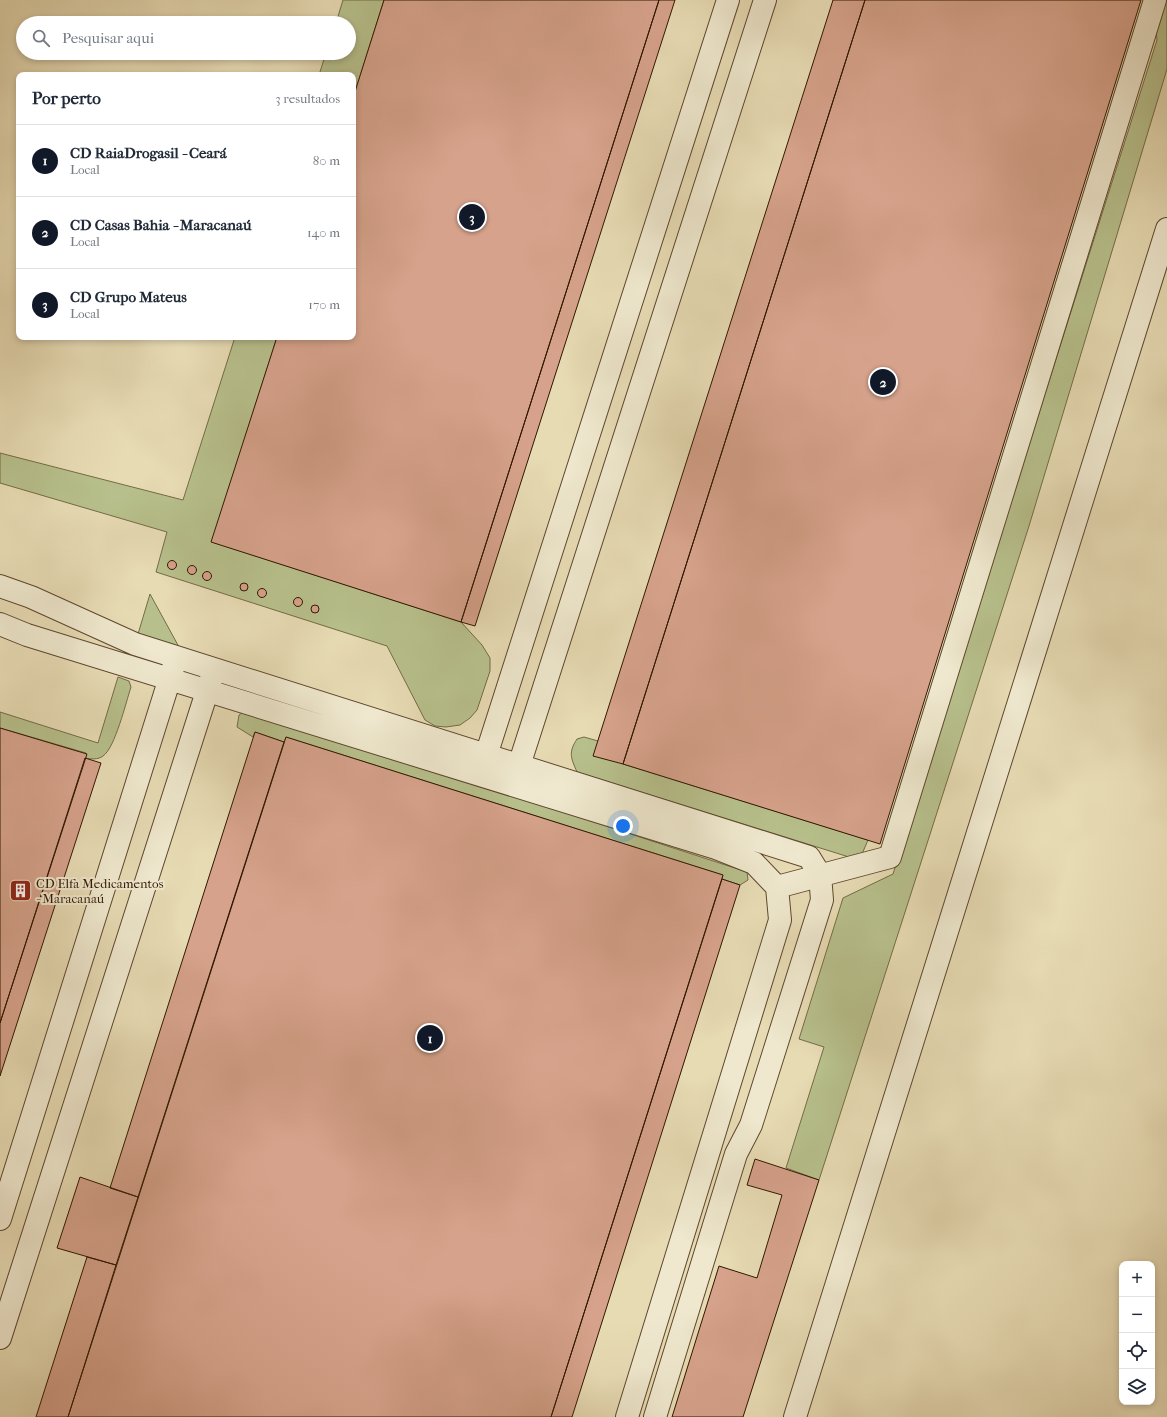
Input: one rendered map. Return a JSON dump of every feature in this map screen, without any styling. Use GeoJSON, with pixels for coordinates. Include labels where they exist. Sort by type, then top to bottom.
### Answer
{"type":"FeatureCollection","features":[{"type":"Feature","properties":{"kind":"lane"},"geometry":{"type":"LineString","coordinates":[[484,765],[728,0]]}},
{"type":"Feature","properties":{"kind":"lane"},"geometry":{"type":"LineString","coordinates":[[516,775],[765,0]]}},
{"type":"Feature","properties":{"kind":"lane"},"geometry":{"type":"LineString","coordinates":[[777,887],[890,856],[1155,0]]}},
{"type":"Feature","properties":{"kind":"lane"},"geometry":{"type":"LineString","coordinates":[[795,1417],[1167,230]]}},
{"type":"Feature","properties":{"kind":"lane"},"geometry":{"type":"LineString","coordinates":[[0,586],[31,597],[135,644],[214,669],[484,765]]}},
{"type":"Feature","properties":{"kind":"lane"},"geometry":{"type":"LineString","coordinates":[[0,624],[27,635],[208,690],[809,856],[820,875],[822,900],[750,1125],[736,1154],[655,1417]]}},
{"type":"Feature","properties":{"kind":"lane"},"geometry":{"type":"LineString","coordinates":[[0,1219],[176,657]]}},
{"type":"Feature","properties":{"kind":"lane"},"geometry":{"type":"LineString","coordinates":[[0,1338],[214,669]]}},
{"type":"Feature","properties":{"kind":"lane"},"geometry":{"type":"LineString","coordinates":[[516,775],[754,863],[777,887],[780,920],[627,1417]]}},
{"type":"Feature","properties":{"kind":"green space"},"geometry":{"type":"Polygon","coordinates":[[[343,0],[384,0],[356,89],[356,72],[320,72],[324,60],[356,60],[356,16],[338,16],[343,0]]]}},
{"type":"Feature","properties":{"kind":"green space"},"geometry":{"type":"Polygon","coordinates":[[[1165,0],[1167,0],[1167,69],[1029,526],[819,1180],[786,1168],[824,1047],[799,1039],[843,898],[893,874],[1157,40],[1156,30],[1165,0]]]}},
{"type":"Feature","properties":{"kind":"green space"},"geometry":{"type":"Polygon","coordinates":[[[234,340],[276,340],[212,542],[461,622],[482,645],[490,658],[490,671],[477,710],[470,718],[460,725],[446,727],[435,726],[425,720],[387,646],[156,572],[167,532],[0,483],[0,453],[183,500],[234,340]]]}},
{"type":"Feature","properties":{"kind":"green space"},"geometry":{"type":"Polygon","coordinates":[[[150,594],[179,647],[138,634],[150,594]]]}},
{"type":"Feature","properties":{"kind":"green space"},"geometry":{"type":"Polygon","coordinates":[[[118,677],[129,681],[131,687],[112,744],[103,756],[99,758],[85,758],[86,753],[0,728],[0,712],[98,743],[118,677]]]}},
{"type":"Feature","properties":{"kind":"green space"},"geometry":{"type":"Polygon","coordinates":[[[247,709],[747,872],[748,880],[740,885],[722,879],[723,875],[286,737],[284,742],[255,732],[253,737],[237,727],[239,715],[247,709]]]}},
{"type":"Feature","properties":{"kind":"green space"},"geometry":{"type":"Polygon","coordinates":[[[584,737],[598,741],[623,764],[868,840],[862,854],[849,857],[577,772],[571,752],[577,739],[584,737]]]}},
{"type":"Feature","properties":{"kind":"building"},"geometry":{"type":"Polygon","coordinates":[[[384,0],[659,0],[461,622],[211,542],[276,340],[356,340],[356,89],[384,0]]]}},
{"type":"Feature","properties":{"kind":"building"},"geometry":{"type":"Polygon","coordinates":[[[659,0],[675,0],[475,626],[461,622],[659,0]]]}},
{"type":"Feature","properties":{"kind":"building"},"geometry":{"type":"Polygon","coordinates":[[[833,0],[865,0],[623,764],[593,756],[833,0]]]}},
{"type":"Feature","properties":{"kind":"building"},"geometry":{"type":"Polygon","coordinates":[[[865,0],[1141,0],[880,844],[623,764],[865,0]]]}},
{"type":"Feature","properties":{"kind":"building"},"geometry":{"type":"Polygon","coordinates":[[[170,561],[174,561],[176,565],[174,569],[170,569],[168,567],[168,563],[170,561]]]}},
{"type":"Feature","properties":{"kind":"building"},"geometry":{"type":"Polygon","coordinates":[[[190,566],[194,566],[196,570],[194,574],[190,574],[188,572],[188,568],[190,566]]]}},
{"type":"Feature","properties":{"kind":"building"},"geometry":{"type":"Polygon","coordinates":[[[205,572],[209,572],[211,576],[209,580],[205,580],[203,578],[203,574],[205,572]]]}},
{"type":"Feature","properties":{"kind":"building"},"geometry":{"type":"Polygon","coordinates":[[[242,583],[246,583],[248,587],[246,591],[242,591],[240,589],[240,585],[242,583]]]}},
{"type":"Feature","properties":{"kind":"building"},"geometry":{"type":"Polygon","coordinates":[[[260,589],[264,589],[266,593],[264,597],[260,597],[258,595],[258,591],[260,589]]]}},
{"type":"Feature","properties":{"kind":"building"},"geometry":{"type":"Polygon","coordinates":[[[296,598],[300,598],[302,602],[300,606],[296,606],[294,604],[294,600],[296,598]]]}},
{"type":"Feature","properties":{"kind":"building"},"geometry":{"type":"Polygon","coordinates":[[[313,605],[317,605],[319,609],[317,613],[313,613],[311,611],[311,607],[313,605]]]}},
{"type":"Feature","properties":{"kind":"building","name":"CD Elfa Medicamentos - Maracanaú"},"geometry":{"type":"Polygon","coordinates":[[[0,728],[87,754],[0,1023],[0,728]]]}},
{"type":"Feature","properties":{"kind":"building"},"geometry":{"type":"Polygon","coordinates":[[[255,732],[284,742],[138,1197],[110,1188],[255,732]]]}},
{"type":"Feature","properties":{"kind":"building"},"geometry":{"type":"Polygon","coordinates":[[[286,737],[723,875],[551,1417],[68,1417],[286,737]]]}},
{"type":"Feature","properties":{"kind":"building"},"geometry":{"type":"Polygon","coordinates":[[[85,758],[101,763],[0,1076],[0,1023],[85,758]]]}},
{"type":"Feature","properties":{"kind":"building"},"geometry":{"type":"Polygon","coordinates":[[[722,879],[740,885],[572,1417],[551,1417],[722,879]]]}},
{"type":"Feature","properties":{"kind":"building"},"geometry":{"type":"Polygon","coordinates":[[[755,1159],[819,1180],[743,1417],[672,1417],[719,1266],[757,1278],[782,1195],[747,1185],[755,1159]]]}},
{"type":"Feature","properties":{"kind":"building"},"geometry":{"type":"Polygon","coordinates":[[[80,1177],[138,1197],[116,1265],[57,1248],[80,1177]]]}},
{"type":"Feature","properties":{"kind":"building"},"geometry":{"type":"Polygon","coordinates":[[[87,1257],[116,1265],[68,1417],[36,1417],[87,1257]]]}},
{"type":"Feature","properties":{"kind":"place","name":"CD Grupo Mateus"},"geometry":{"type":"Point","coordinates":[472,217]}},
{"type":"Feature","properties":{"kind":"place","name":"CD Casas Bahia - Maracanaú"},"geometry":{"type":"Point","coordinates":[883,382]}},
{"type":"Feature","properties":{"kind":"place","name":"CD Elfa Medicamentos - Maracanaú"},"geometry":{"type":"Point","coordinates":[21,890]}},
{"type":"Feature","properties":{"kind":"place","name":"CD RaiaDrogasil - Ceará"},"geometry":{"type":"Point","coordinates":[430,1038]}}]}
